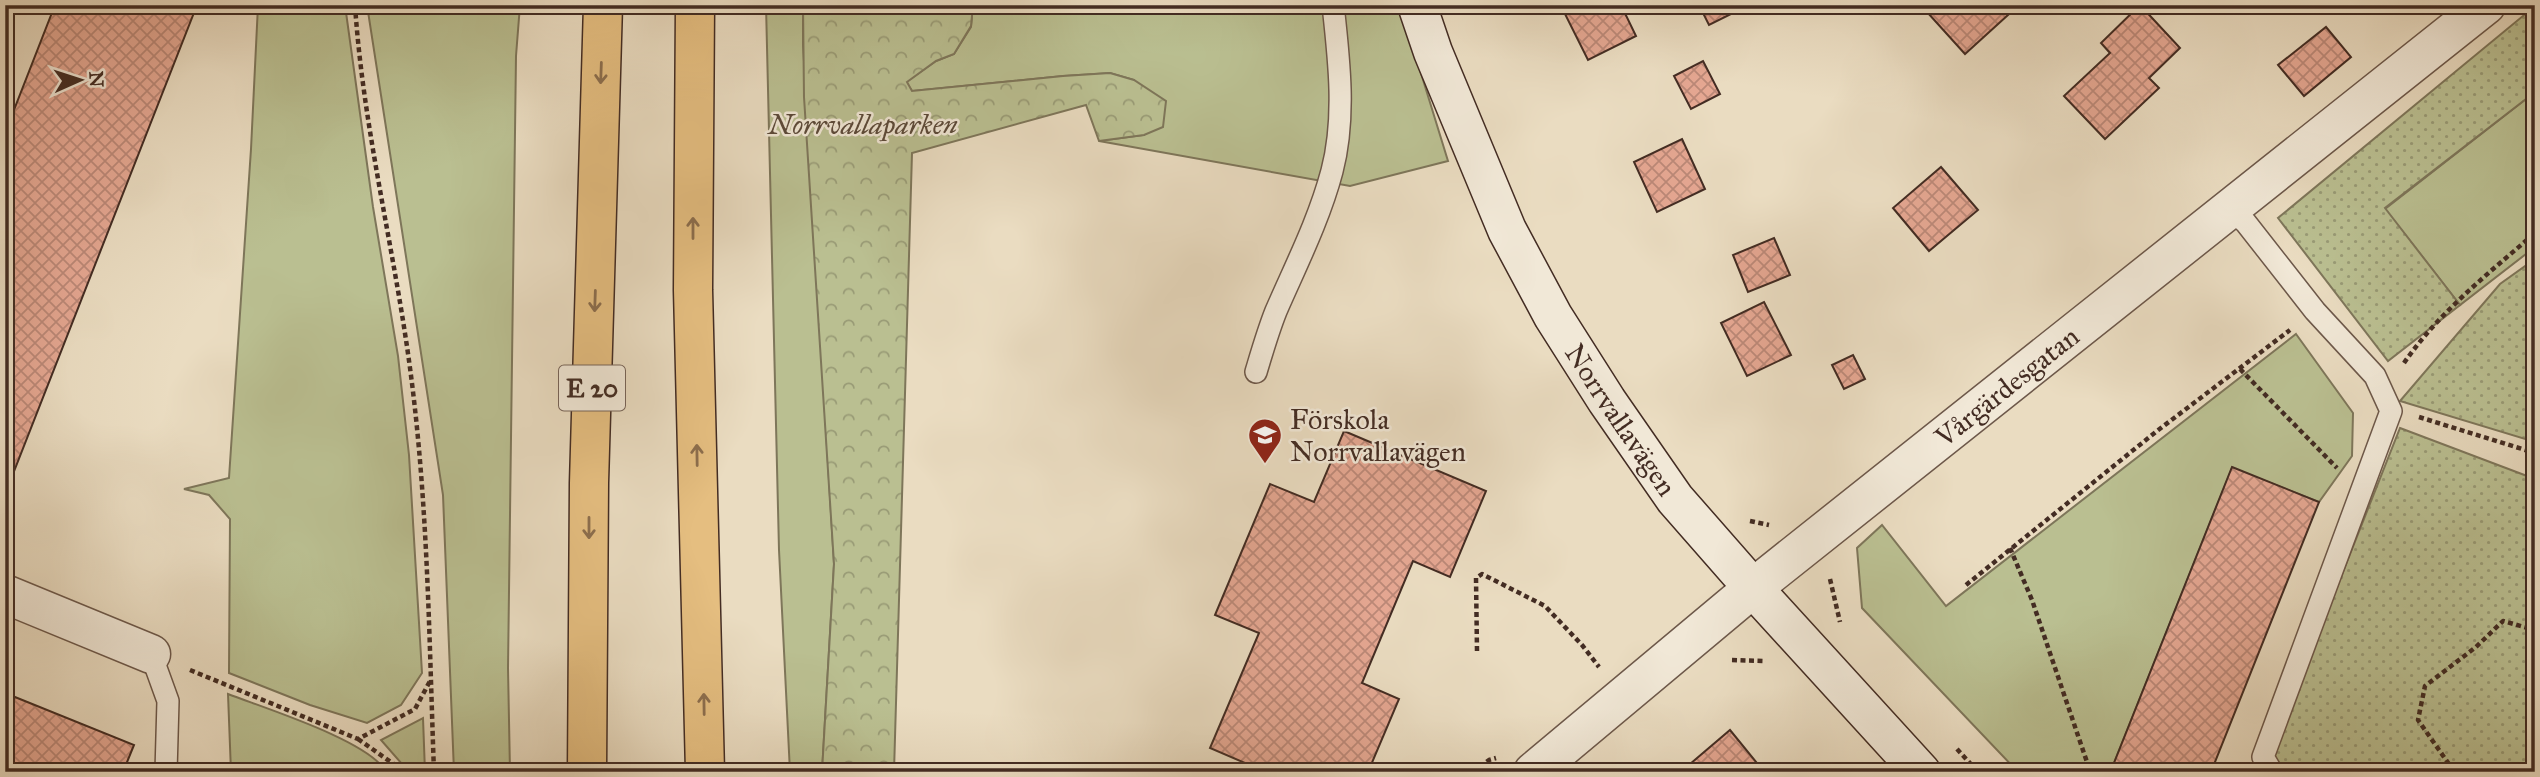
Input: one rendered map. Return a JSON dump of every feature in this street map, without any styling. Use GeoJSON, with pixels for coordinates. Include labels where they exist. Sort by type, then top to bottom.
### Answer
{"type":"FeatureCollection","features":[{"type":"Feature","properties":{"kind":"highway","name":"E 20"},"geometry":{"type":"LineString","coordinates":[[587,772],[589,483],[603,5]]}},
{"type":"Feature","properties":{"kind":"highway"},"geometry":{"type":"LineString","coordinates":[[695,5],[693,290],[705,772]]}},
{"type":"Feature","properties":{"kind":"street","name":"Norrvallavägen"},"geometry":{"type":"LineString","coordinates":[[1417,5],[1433,52],[1507,230],[1553,316],[1607,401],[1675,499],[1921,772]]}},
{"type":"Feature","properties":{"kind":"street","name":"Vårgärdesgatan"},"geometry":{"type":"LineString","coordinates":[[1533,772],[1753,588],[2486,5]]}},
{"type":"Feature","properties":{"kind":"street"},"geometry":{"type":"LineString","coordinates":[[5,594],[150,654]]}},
{"type":"Feature","properties":{"kind":"lane"},"geometry":{"type":"LineString","coordinates":[[1256,372],[1275,313],[1307,244],[1333,169],[1340,68],[1333,5]]}},
{"type":"Feature","properties":{"kind":"lane"},"geometry":{"type":"LineString","coordinates":[[2231,209],[2246,223],[2315,311],[2375,376],[2391,411],[2263,757],[2272,772]]}},
{"type":"Feature","properties":{"kind":"lane"},"geometry":{"type":"LineString","coordinates":[[150,654],[168,701],[166,772]]}},
{"type":"Feature","properties":{"kind":"path"},"geometry":{"type":"LineString","coordinates":[[355,5],[365,94],[410,367],[417,428],[425,522],[433,772]]}},
{"type":"Feature","properties":{"kind":"path"},"geometry":{"type":"LineString","coordinates":[[2375,376],[2402,366],[2415,347],[2452,306],[2535,233]]}},
{"type":"Feature","properties":{"kind":"path"},"geometry":{"type":"LineString","coordinates":[[1966,585],[2157,431],[2315,311]]}},
{"type":"Feature","properties":{"kind":"path"},"geometry":{"type":"LineString","coordinates":[[2240,369],[2360,491]]}},
{"type":"Feature","properties":{"kind":"path"},"geometry":{"type":"LineString","coordinates":[[2391,411],[2535,453]]}},
{"type":"Feature","properties":{"kind":"path"},"geometry":{"type":"LineString","coordinates":[[1745,517],[1753,523],[1775,526]]}},
{"type":"Feature","properties":{"kind":"path"},"geometry":{"type":"LineString","coordinates":[[2010,548],[2032,600],[2089,768],[2098,772]]}},
{"type":"Feature","properties":{"kind":"path"},"geometry":{"type":"LineString","coordinates":[[1477,651],[1476,578],[1482,574],[1545,606],[1604,673]]}},
{"type":"Feature","properties":{"kind":"path"},"geometry":{"type":"LineString","coordinates":[[1829,575],[1840,622],[1847,632]]}},
{"type":"Feature","properties":{"kind":"path"},"geometry":{"type":"LineString","coordinates":[[2451,772],[2451,767],[2418,720],[2425,687],[2476,647],[2503,621],[2535,631]]}},
{"type":"Feature","properties":{"kind":"path"},"geometry":{"type":"LineString","coordinates":[[150,654],[358,739],[395,765],[398,772]]}},
{"type":"Feature","properties":{"kind":"path"},"geometry":{"type":"LineString","coordinates":[[1721,659],[1769,662]]}},
{"type":"Feature","properties":{"kind":"path"},"geometry":{"type":"LineString","coordinates":[[358,739],[415,709],[431,680]]}},
{"type":"Feature","properties":{"kind":"path"},"geometry":{"type":"LineString","coordinates":[[1949,742],[1978,772]]}},
{"type":"Feature","properties":{"kind":"green space"},"geometry":{"type":"Polygon","coordinates":[[[258,5],[345,5],[373,207],[398,356],[409,455],[422,673],[401,705],[367,723],[310,705],[229,673],[230,519],[209,495],[184,489],[229,478],[258,5]]]}},
{"type":"Feature","properties":{"kind":"green space"},"geometry":{"type":"Polygon","coordinates":[[[367,5],[520,5],[516,56],[508,668],[510,772],[454,772],[443,495],[367,5]]]}},
{"type":"Feature","properties":{"kind":"green space"},"geometry":{"type":"Polygon","coordinates":[[[766,5],[803,5],[803,45],[834,564],[822,772],[790,772],[779,550],[766,5]]]}},
{"type":"Feature","properties":{"kind":"green space","name":"Norrvallaparken"},"geometry":{"type":"Polygon","coordinates":[[[803,5],[973,5],[971,26],[954,54],[936,61],[907,82],[912,91],[1110,73],[1134,80],[1166,101],[1163,127],[1144,135],[1099,141],[1086,105],[912,153],[894,772],[822,772],[834,564],[804,97],[803,5]]]}},
{"type":"Feature","properties":{"kind":"green space"},"geometry":{"type":"Polygon","coordinates":[[[973,5],[1400,5],[1448,161],[1350,186],[1099,141],[1144,135],[1134,80],[1110,73],[912,91],[906,82],[936,61],[954,54],[971,27],[973,5]]]}},
{"type":"Feature","properties":{"kind":"green space"},"geometry":{"type":"Polygon","coordinates":[[[2535,6],[2535,92],[2385,208],[2460,305],[2388,361],[2278,218],[2535,6]]]}},
{"type":"Feature","properties":{"kind":"green space"},"geometry":{"type":"Polygon","coordinates":[[[2535,92],[2535,247],[2460,305],[2385,209],[2535,92]]]}},
{"type":"Feature","properties":{"kind":"green space"},"geometry":{"type":"Polygon","coordinates":[[[2535,259],[2535,442],[2400,401],[2500,284],[2535,259]]]}},
{"type":"Feature","properties":{"kind":"green space"},"geometry":{"type":"Polygon","coordinates":[[[2296,334],[2353,413],[2352,456],[2319,502],[2232,468],[2114,763],[2128,772],[2018,772],[1862,608],[1857,548],[1882,525],[1946,606],[2296,334]]]}},
{"type":"Feature","properties":{"kind":"green space"},"geometry":{"type":"Polygon","coordinates":[[[2400,428],[2535,479],[2535,772],[2280,772],[2270,756],[2400,428]]]}},
{"type":"Feature","properties":{"kind":"green space"},"geometry":{"type":"Polygon","coordinates":[[[228,694],[338,737],[376,760],[386,772],[231,772],[228,694]]]}},
{"type":"Feature","properties":{"kind":"green space"},"geometry":{"type":"Polygon","coordinates":[[[423,718],[425,772],[409,772],[381,740],[423,718]]]}},
{"type":"Feature","properties":{"kind":"building"},"geometry":{"type":"Polygon","coordinates":[[[55,5],[197,5],[9,484],[5,483],[5,133],[55,5]]]}},
{"type":"Feature","properties":{"kind":"building"},"geometry":{"type":"Polygon","coordinates":[[[1573,5],[1621,5],[1636,36],[1588,60],[1563,10],[1573,5]]]}},
{"type":"Feature","properties":{"kind":"building"},"geometry":{"type":"Polygon","coordinates":[[[1699,5],[1749,5],[1709,25],[1699,5]]]}},
{"type":"Feature","properties":{"kind":"building"},"geometry":{"type":"Polygon","coordinates":[[[1934,5],[2019,5],[1965,54],[1927,12],[1934,5]]]}},
{"type":"Feature","properties":{"kind":"building"},"geometry":{"type":"Polygon","coordinates":[[[2140,5],[2180,48],[2149,78],[2159,88],[2105,139],[2064,96],[2110,53],[2101,43],[2140,5]]]}},
{"type":"Feature","properties":{"kind":"building"},"geometry":{"type":"Polygon","coordinates":[[[2326,27],[2351,57],[2304,96],[2278,65],[2326,27]]]}},
{"type":"Feature","properties":{"kind":"building"},"geometry":{"type":"Polygon","coordinates":[[[1703,61],[1720,94],[1691,109],[1674,76],[1703,61]]]}},
{"type":"Feature","properties":{"kind":"building"},"geometry":{"type":"Polygon","coordinates":[[[1682,139],[1705,189],[1657,212],[1634,162],[1682,139]]]}},
{"type":"Feature","properties":{"kind":"building"},"geometry":{"type":"Polygon","coordinates":[[[1941,167],[1978,210],[1929,251],[1893,208],[1941,167]]]}},
{"type":"Feature","properties":{"kind":"building"},"geometry":{"type":"Polygon","coordinates":[[[1774,238],[1790,275],[1748,292],[1733,255],[1774,238]]]}},
{"type":"Feature","properties":{"kind":"building"},"geometry":{"type":"Polygon","coordinates":[[[1764,302],[1791,355],[1747,376],[1721,323],[1764,302]]]}},
{"type":"Feature","properties":{"kind":"building"},"geometry":{"type":"Polygon","coordinates":[[[1853,355],[1865,379],[1844,389],[1832,365],[1853,355]]]}},
{"type":"Feature","properties":{"kind":"building"},"geometry":{"type":"Polygon","coordinates":[[[1344,431],[1486,491],[1450,577],[1413,561],[1362,683],[1399,699],[1368,772],[1266,772],[1210,748],[1259,633],[1215,615],[1270,484],[1314,502],[1344,431]]]}},
{"type":"Feature","properties":{"kind":"building"},"geometry":{"type":"Polygon","coordinates":[[[2232,467],[2319,502],[2211,772],[2135,772],[2114,763],[2232,467]]]}},
{"type":"Feature","properties":{"kind":"building"},"geometry":{"type":"Polygon","coordinates":[[[5,693],[134,745],[123,772],[5,772],[5,693]]]}},
{"type":"Feature","properties":{"kind":"building"},"geometry":{"type":"Polygon","coordinates":[[[1730,730],[1761,768],[1757,772],[1669,772],[1677,764],[1683,770],[1730,730]]]}},
{"type":"Feature","properties":{"kind":"place","name":"Förskola Norrvallavägen"},"geometry":{"type":"Point","coordinates":[1265,465]}}]}
